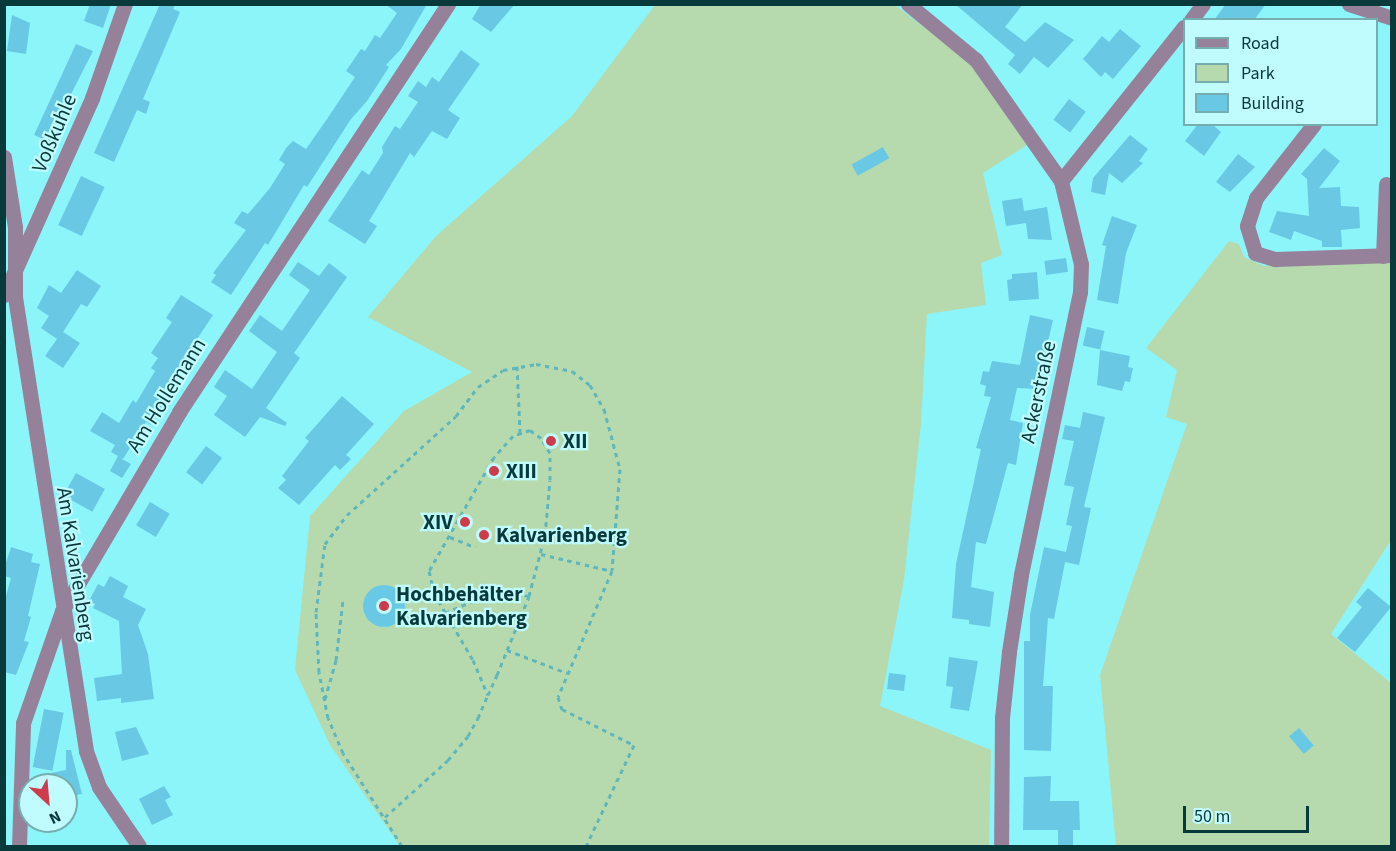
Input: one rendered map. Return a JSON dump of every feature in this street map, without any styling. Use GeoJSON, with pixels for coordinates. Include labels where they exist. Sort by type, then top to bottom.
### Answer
{"type":"FeatureCollection","features":[{"type":"Feature","properties":{"kind":"street","name":"Voßkuhle"},"geometry":{"type":"LineString","coordinates":[[4,295],[92,98],[125,4]]}},
{"type":"Feature","properties":{"kind":"street","name":"Am Hollemann"},"geometry":{"type":"LineString","coordinates":[[19,846],[24,723],[62,611],[179,412],[448,4]]}},
{"type":"Feature","properties":{"kind":"street","name":"Ackerstraße"},"geometry":{"type":"LineString","coordinates":[[908,4],[976,60],[1061,182],[1080,257],[1082,285],[1021,575],[1009,652],[1002,718],[1000,846]]}},
{"type":"Feature","properties":{"kind":"street"},"geometry":{"type":"LineString","coordinates":[[1192,18],[1203,4]]}},
{"type":"Feature","properties":{"kind":"street"},"geometry":{"type":"LineString","coordinates":[[1349,4],[1381,17]]}},
{"type":"Feature","properties":{"kind":"street"},"geometry":{"type":"LineString","coordinates":[[1061,182],[1183,30]]}},
{"type":"Feature","properties":{"kind":"street"},"geometry":{"type":"LineString","coordinates":[[1312,126],[1256,198],[1247,226],[1251,246],[1266,259],[1387,255],[1386,184]]}},
{"type":"Feature","properties":{"kind":"street"},"geometry":{"type":"LineString","coordinates":[[4,157],[16,238],[14,274]]}},
{"type":"Feature","properties":{"kind":"street","name":"Am Kalvarienberg"},"geometry":{"type":"LineString","coordinates":[[14,274],[62,611],[88,761],[108,803],[139,846]]}},
{"type":"Feature","properties":{"kind":"path"},"geometry":{"type":"LineString","coordinates":[[402,846],[343,753],[324,700],[319,672],[316,599],[321,558],[329,537],[372,490],[456,416],[478,387],[502,370],[517,366],[552,365],[572,371],[590,385],[604,409],[620,481],[612,571],[558,697],[560,707],[634,745],[586,846]]}},
{"type":"Feature","properties":{"kind":"path"},"geometry":{"type":"LineString","coordinates":[[517,366],[520,433]]}},
{"type":"Feature","properties":{"kind":"path"},"geometry":{"type":"LineString","coordinates":[[384,817],[460,747],[488,695],[530,596],[549,516],[549,453],[537,433],[520,433],[494,457],[450,537],[433,560],[429,576],[446,613],[473,660],[488,695]]}},
{"type":"Feature","properties":{"kind":"path"},"geometry":{"type":"LineString","coordinates":[[450,537],[475,547]]}},
{"type":"Feature","properties":{"kind":"path"},"geometry":{"type":"LineString","coordinates":[[541,554],[612,571]]}},
{"type":"Feature","properties":{"kind":"path"},"geometry":{"type":"LineString","coordinates":[[446,613],[489,592],[505,590],[530,596]]}},
{"type":"Feature","properties":{"kind":"path"},"geometry":{"type":"LineString","coordinates":[[324,700],[336,660],[343,600]]}},
{"type":"Feature","properties":{"kind":"path"},"geometry":{"type":"LineString","coordinates":[[507,650],[567,673]]}},
{"type":"Feature","properties":{"kind":"green space"},"geometry":{"type":"Polygon","coordinates":[[[655,5],[895,5],[968,61],[1027,145],[983,173],[1002,255],[981,263],[986,305],[927,314],[921,424],[904,580],[880,706],[991,750],[989,846],[400,846],[330,745],[295,670],[310,516],[404,411],[472,372],[368,317],[436,236],[572,116],[655,5]]]}},
{"type":"Feature","properties":{"kind":"green space"},"geometry":{"type":"Polygon","coordinates":[[[1229,241],[1239,244],[1244,257],[1264,266],[1391,262],[1391,540],[1331,634],[1391,683],[1391,846],[1116,846],[1100,675],[1187,424],[1166,417],[1177,370],[1146,348],[1229,241]]]}},
{"type":"Feature","properties":{"kind":"building"},"geometry":{"type":"Polygon","coordinates":[[[90,4],[111,4],[103,28],[84,21],[90,4]]]}},
{"type":"Feature","properties":{"kind":"building"},"geometry":{"type":"Polygon","coordinates":[[[160,4],[175,4],[173,9],[180,12],[143,99],[150,102],[146,114],[137,110],[114,162],[94,153],[160,4]]]}},
{"type":"Feature","properties":{"kind":"building"},"geometry":{"type":"Polygon","coordinates":[[[385,4],[427,4],[401,49],[386,65],[389,67],[367,101],[351,119],[307,187],[304,185],[268,245],[265,243],[231,295],[211,282],[216,275],[213,273],[246,230],[234,223],[242,211],[248,214],[270,188],[285,164],[279,160],[286,148],[293,141],[306,149],[327,119],[355,77],[346,71],[361,49],[365,51],[375,35],[380,38],[397,13],[385,4]]]}},
{"type":"Feature","properties":{"kind":"building"},"geometry":{"type":"Polygon","coordinates":[[[481,4],[515,4],[491,32],[472,19],[481,4]]]}},
{"type":"Feature","properties":{"kind":"building"},"geometry":{"type":"Polygon","coordinates":[[[955,4],[1023,4],[1005,27],[1025,42],[1045,22],[1074,40],[1048,68],[1034,57],[1020,74],[1008,64],[1015,55],[955,4]]]}},
{"type":"Feature","properties":{"kind":"building"},"geometry":{"type":"Polygon","coordinates":[[[1226,4],[1266,4],[1256,18],[1216,18],[1226,4]]]}},
{"type":"Feature","properties":{"kind":"building"},"geometry":{"type":"Polygon","coordinates":[[[12,15],[30,23],[26,54],[7,51],[12,15]]]}},
{"type":"Feature","properties":{"kind":"building"},"geometry":{"type":"Polygon","coordinates":[[[1120,29],[1141,46],[1113,79],[1105,72],[1101,77],[1083,59],[1102,36],[1109,42],[1120,29]]]}},
{"type":"Feature","properties":{"kind":"building"},"geometry":{"type":"Polygon","coordinates":[[[76,44],[93,51],[64,108],[67,109],[52,143],[34,135],[76,44]]]}},
{"type":"Feature","properties":{"kind":"building"},"geometry":{"type":"Polygon","coordinates":[[[461,50],[480,64],[448,110],[460,118],[447,139],[432,131],[414,157],[410,153],[369,221],[377,226],[365,244],[328,221],[362,170],[369,175],[383,153],[382,147],[395,126],[400,129],[418,102],[408,96],[418,81],[426,87],[432,77],[439,82],[461,50]]]}},
{"type":"Feature","properties":{"kind":"building"},"geometry":{"type":"Polygon","coordinates":[[[1069,99],[1086,112],[1070,132],[1053,120],[1069,99]]]}},
{"type":"Feature","properties":{"kind":"building"},"geometry":{"type":"Polygon","coordinates":[[[1196,126],[1214,126],[1221,132],[1204,156],[1185,141],[1196,126]]]}},
{"type":"Feature","properties":{"kind":"building"},"geometry":{"type":"Polygon","coordinates":[[[1130,135],[1148,149],[1139,161],[1143,163],[1122,183],[1109,173],[1105,195],[1091,192],[1093,178],[1130,135]]]}},
{"type":"Feature","properties":{"kind":"building"},"geometry":{"type":"Polygon","coordinates":[[[883,147],[889,158],[858,176],[852,164],[883,147]]]}},
{"type":"Feature","properties":{"kind":"building"},"geometry":{"type":"Polygon","coordinates":[[[1324,148],[1340,161],[1319,188],[1340,187],[1341,206],[1359,207],[1360,228],[1341,230],[1342,247],[1322,247],[1322,241],[1294,231],[1291,240],[1269,232],[1277,211],[1309,216],[1307,179],[1301,174],[1324,148]]]}},
{"type":"Feature","properties":{"kind":"building"},"geometry":{"type":"Polygon","coordinates":[[[1238,154],[1255,167],[1230,192],[1216,182],[1238,154]]]}},
{"type":"Feature","properties":{"kind":"building"},"geometry":{"type":"Polygon","coordinates":[[[81,176],[105,187],[82,236],[58,225],[81,176]]]}},
{"type":"Feature","properties":{"kind":"building"},"geometry":{"type":"Polygon","coordinates":[[[1022,198],[1024,211],[1047,207],[1052,240],[1028,239],[1026,223],[1006,226],[1002,201],[1022,198]]]}},
{"type":"Feature","properties":{"kind":"building"},"geometry":{"type":"Polygon","coordinates":[[[1112,216],[1137,225],[1126,253],[1118,304],[1097,300],[1106,246],[1102,245],[1112,216]]]}},
{"type":"Feature","properties":{"kind":"building"},"geometry":{"type":"Polygon","coordinates":[[[1066,258],[1068,272],[1046,275],[1044,261],[1066,258]]]}},
{"type":"Feature","properties":{"kind":"building"},"geometry":{"type":"Polygon","coordinates":[[[298,262],[319,276],[329,263],[347,277],[294,353],[300,358],[266,408],[287,423],[285,426],[260,417],[245,437],[214,415],[227,396],[214,387],[225,370],[252,389],[277,352],[249,331],[260,315],[282,331],[310,290],[289,275],[298,262]]]}},
{"type":"Feature","properties":{"kind":"building"},"geometry":{"type":"Polygon","coordinates":[[[77,270],[101,286],[87,307],[81,304],[63,332],[80,343],[63,368],[45,356],[57,339],[41,328],[49,316],[37,308],[49,285],[61,293],[77,270]]]}},
{"type":"Feature","properties":{"kind":"building"},"geometry":{"type":"Polygon","coordinates":[[[1037,272],[1039,299],[1009,301],[1007,280],[1012,279],[1012,274],[1037,272]]]}},
{"type":"Feature","properties":{"kind":"building"},"geometry":{"type":"Polygon","coordinates":[[[181,295],[213,315],[161,394],[167,398],[151,425],[146,422],[123,459],[120,458],[131,464],[122,478],[110,471],[118,456],[111,452],[115,445],[90,431],[102,412],[119,423],[133,400],[136,403],[155,371],[151,368],[158,358],[151,353],[172,322],[166,318],[181,295]]]}},
{"type":"Feature","properties":{"kind":"building"},"geometry":{"type":"Polygon","coordinates":[[[1030,315],[1053,320],[1037,389],[1017,388],[1010,420],[1023,423],[1016,465],[1008,463],[986,544],[976,542],[971,587],[994,592],[990,627],[969,624],[969,620],[952,618],[956,564],[981,449],[976,448],[991,397],[984,396],[986,386],[980,384],[983,371],[989,372],[992,361],[1020,365],[1030,315]]]}},
{"type":"Feature","properties":{"kind":"building"},"geometry":{"type":"Polygon","coordinates":[[[1087,327],[1105,331],[1100,350],[1083,346],[1087,327]]]}},
{"type":"Feature","properties":{"kind":"building"},"geometry":{"type":"Polygon","coordinates":[[[1100,350],[1130,356],[1128,367],[1133,368],[1130,382],[1125,381],[1122,391],[1097,385],[1100,350]]]}},
{"type":"Feature","properties":{"kind":"building"},"geometry":{"type":"Polygon","coordinates":[[[342,396],[374,424],[346,455],[351,459],[340,470],[335,465],[299,505],[278,488],[286,480],[282,476],[309,441],[305,438],[342,396]]]}},
{"type":"Feature","properties":{"kind":"building"},"geometry":{"type":"Polygon","coordinates":[[[1083,412],[1105,417],[1084,507],[1091,508],[1079,565],[1065,562],[1054,619],[1048,618],[1043,686],[1053,686],[1051,751],[1024,750],[1024,641],[1030,641],[1030,615],[1044,547],[1066,552],[1072,526],[1066,525],[1074,487],[1064,485],[1074,441],[1062,439],[1065,425],[1080,428],[1083,412]]]}},
{"type":"Feature","properties":{"kind":"building"},"geometry":{"type":"Polygon","coordinates":[[[206,446],[222,458],[202,484],[186,472],[206,446]]]}},
{"type":"Feature","properties":{"kind":"building"},"geometry":{"type":"Polygon","coordinates":[[[76,473],[105,489],[92,512],[63,496],[76,473]]]}},
{"type":"Feature","properties":{"kind":"building"},"geometry":{"type":"Polygon","coordinates":[[[150,502],[170,514],[156,537],[136,525],[150,502]]]}},
{"type":"Feature","properties":{"kind":"building"},"geometry":{"type":"Polygon","coordinates":[[[11,547],[33,554],[31,562],[40,564],[28,616],[31,617],[24,641],[29,642],[16,675],[4,672],[4,603],[11,578],[4,576],[4,569],[11,547]]]}},
{"type":"Feature","properties":{"kind":"building"},"geometry":{"type":"Polygon","coordinates":[[[110,576],[128,586],[123,597],[146,609],[138,625],[148,654],[154,699],[121,703],[121,698],[97,701],[94,678],[122,674],[119,621],[93,608],[95,604],[89,601],[98,584],[104,587],[110,576]]]}},
{"type":"Feature","properties":{"kind":"building","name":"Hochbehälter Kalvarienberg"},"geometry":{"type":"Polygon","coordinates":[[[384,585],[399,591],[405,606],[399,621],[384,627],[369,621],[363,606],[369,591],[384,585]]]}},
{"type":"Feature","properties":{"kind":"building"},"geometry":{"type":"Polygon","coordinates":[[[1368,588],[1391,607],[1355,652],[1337,638],[1362,607],[1356,602],[1368,588]]]}},
{"type":"Feature","properties":{"kind":"building"},"geometry":{"type":"Polygon","coordinates":[[[949,657],[978,661],[969,711],[950,708],[953,687],[946,686],[949,657]]]}},
{"type":"Feature","properties":{"kind":"building"},"geometry":{"type":"Polygon","coordinates":[[[889,673],[906,675],[904,691],[887,689],[889,673]]]}},
{"type":"Feature","properties":{"kind":"building"},"geometry":{"type":"Polygon","coordinates":[[[44,709],[64,713],[52,771],[33,767],[44,709]]]}},
{"type":"Feature","properties":{"kind":"building"},"geometry":{"type":"Polygon","coordinates":[[[136,727],[149,754],[122,761],[115,732],[136,727]]]}},
{"type":"Feature","properties":{"kind":"building"},"geometry":{"type":"Polygon","coordinates":[[[1299,728],[1314,746],[1304,754],[1289,736],[1299,728]]]}},
{"type":"Feature","properties":{"kind":"building"},"geometry":{"type":"Polygon","coordinates":[[[66,750],[71,750],[77,773],[51,773],[66,770],[66,750]]]}},
{"type":"Feature","properties":{"kind":"building"},"geometry":{"type":"Polygon","coordinates":[[[1051,776],[1050,801],[1079,801],[1080,830],[1073,830],[1073,846],[1058,846],[1058,830],[1023,830],[1024,777],[1051,776]]]}},
{"type":"Feature","properties":{"kind":"building"},"geometry":{"type":"Polygon","coordinates":[[[78,778],[82,794],[78,795],[78,778]]]}},
{"type":"Feature","properties":{"kind":"building"},"geometry":{"type":"Polygon","coordinates":[[[164,786],[171,797],[165,800],[173,815],[152,825],[139,799],[164,786]]]}},
{"type":"Feature","properties":{"kind":"place","name":"XII"},"geometry":{"type":"Point","coordinates":[551,441]}},
{"type":"Feature","properties":{"kind":"place","name":"XIII"},"geometry":{"type":"Point","coordinates":[494,471]}},
{"type":"Feature","properties":{"kind":"place","name":"XIV"},"geometry":{"type":"Point","coordinates":[465,522]}},
{"type":"Feature","properties":{"kind":"place","name":"Kalvarienberg"},"geometry":{"type":"Point","coordinates":[484,535]}},
{"type":"Feature","properties":{"kind":"place","name":"Hochbehälter Kalvarienberg"},"geometry":{"type":"Point","coordinates":[384,606]}}]}
